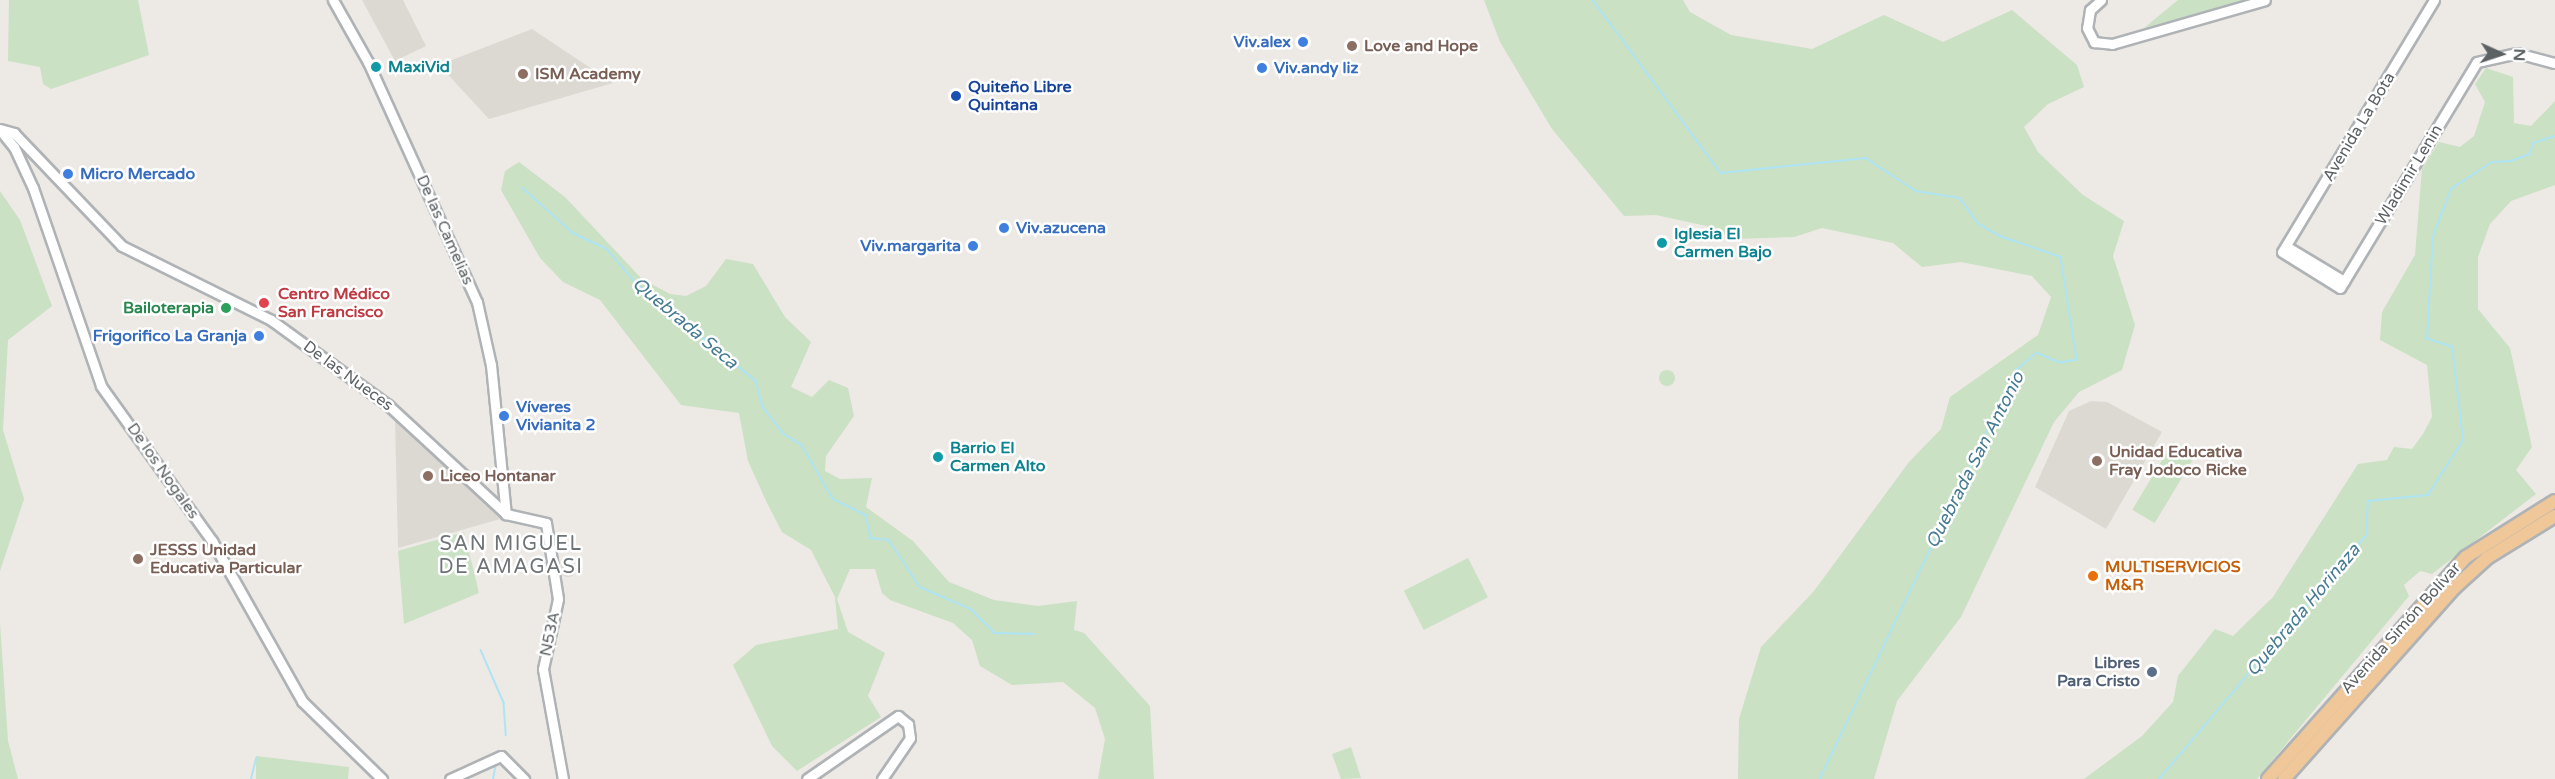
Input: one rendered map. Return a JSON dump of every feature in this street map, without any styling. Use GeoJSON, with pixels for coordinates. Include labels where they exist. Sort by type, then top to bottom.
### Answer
{"type":"FeatureCollection","features":[{"type":"Feature","properties":{"kind":"highway","name":"Avenida Simón Bolívar"},"geometry":{"type":"LineString","coordinates":[[2268,779],[2466,557],[2555,501]]}},
{"type":"Feature","properties":{"kind":"highway","name":"Avenida Simón Bolívar"},"geometry":{"type":"LineString","coordinates":[[2284,779],[2454,588],[2487,558],[2555,516]]}},
{"type":"Feature","properties":{"kind":"street","name":"De las Camelias"},"geometry":{"type":"LineString","coordinates":[[333,0],[368,62],[477,302],[491,365],[506,514]]}},
{"type":"Feature","properties":{"kind":"street"},"geometry":{"type":"LineString","coordinates":[[2101,0],[2090,10],[2087,28],[2094,42],[2112,44],[2265,0]]}},
{"type":"Feature","properties":{"kind":"street","name":"Avenida La Bota"},"geometry":{"type":"LineString","coordinates":[[2342,285],[2284,249],[2434,0]]}},
{"type":"Feature","properties":{"kind":"street","name":"Wladimir Lenin"},"geometry":{"type":"LineString","coordinates":[[2342,285],[2478,62],[2517,53],[2555,63]]}},
{"type":"Feature","properties":{"kind":"street","name":"De las Nueces"},"geometry":{"type":"LineString","coordinates":[[0,130],[17,136],[122,246],[279,326],[388,405],[506,514]]}},
{"type":"Feature","properties":{"kind":"street","name":"De los Nogales"},"geometry":{"type":"LineString","coordinates":[[0,130],[33,188],[101,386],[212,541],[302,701],[382,779]]}},
{"type":"Feature","properties":{"kind":"street","name":"N53A"},"geometry":{"type":"LineString","coordinates":[[506,514],[546,523],[558,598],[543,669],[563,779]]}},
{"type":"Feature","properties":{"kind":"street"},"geometry":{"type":"LineString","coordinates":[[807,779],[898,716],[908,724],[910,738],[882,779]]}},
{"type":"Feature","properties":{"kind":"street"},"geometry":{"type":"LineString","coordinates":[[450,779],[501,756],[524,779]]}},
{"type":"Feature","properties":{"kind":"shaded area"},"geometry":{"type":"Polygon","coordinates":[[[362,0],[403,0],[426,46],[395,61],[362,0]]]}},
{"type":"Feature","properties":{"kind":"shaded area","name":"ISM Academy"},"geometry":{"type":"Polygon","coordinates":[[[532,29],[613,83],[489,119],[439,65],[532,29]]]}},
{"type":"Feature","properties":{"kind":"shaded area","name":"Unidad Educativa Fray Jodoco Ricke"},"geometry":{"type":"Polygon","coordinates":[[[2091,401],[2107,402],[2162,432],[2106,529],[2035,487],[2069,411],[2091,401]]]}},
{"type":"Feature","properties":{"kind":"shaded area","name":"Liceo Hontanar"},"geometry":{"type":"Polygon","coordinates":[[[395,418],[454,468],[504,518],[398,548],[395,418]]]}},
{"type":"Feature","properties":{"kind":"shaded area"},"geometry":{"type":"Polygon","coordinates":[[[568,561],[576,569],[568,577],[560,569],[568,561]]]}},
{"type":"Feature","properties":{"kind":"green space"},"geometry":{"type":"Polygon","coordinates":[[[9,0],[138,0],[149,55],[51,89],[43,84],[40,67],[8,61],[9,0]]]}},
{"type":"Feature","properties":{"kind":"green space"},"geometry":{"type":"Polygon","coordinates":[[[1484,0],[1683,0],[1690,12],[1731,35],[1812,49],[1884,15],[1943,42],[2012,10],[2077,65],[2084,87],[2048,104],[2024,127],[2038,152],[2083,195],[2124,221],[2113,256],[2135,325],[2122,370],[2079,392],[2054,422],[1961,617],[1897,701],[1874,779],[1738,779],[1739,719],[1761,647],[1814,591],[1909,462],[1941,429],[1950,397],[2038,335],[2051,297],[2032,276],[1961,262],[1922,267],[1893,243],[1822,228],[1794,237],[1734,239],[1711,227],[1656,215],[1624,216],[1552,129],[1500,42],[1484,0]]]}},
{"type":"Feature","properties":{"kind":"green space"},"geometry":{"type":"Polygon","coordinates":[[[2178,0],[2253,0],[2144,28],[2178,0]]]}},
{"type":"Feature","properties":{"kind":"green space"},"geometry":{"type":"Polygon","coordinates":[[[2486,68],[2513,77],[2514,123],[2531,126],[2555,101],[2555,185],[2511,201],[2490,224],[2478,257],[2478,309],[2510,348],[2532,447],[2516,470],[2536,494],[2432,574],[2420,571],[2404,585],[2409,596],[2257,779],[2084,779],[2142,736],[2173,702],[2178,676],[2215,629],[2233,636],[2273,597],[2358,464],[2387,460],[2394,447],[2412,449],[2423,434],[2432,417],[2427,365],[2380,340],[2382,312],[2415,255],[2422,169],[2439,142],[2460,147],[2474,136],[2485,102],[2475,84],[2486,68]]]}},
{"type":"Feature","properties":{"kind":"green space"},"geometry":{"type":"Polygon","coordinates":[[[519,162],[565,197],[642,279],[670,294],[686,296],[706,286],[726,259],[753,264],[785,317],[811,342],[791,387],[812,397],[829,380],[848,388],[854,416],[826,456],[825,471],[840,479],[872,478],[866,507],[913,541],[949,582],[994,600],[1038,606],[1077,601],[1074,630],[1084,633],[1150,706],[1154,779],[1098,779],[1105,739],[1095,708],[1063,682],[1012,685],[980,666],[972,640],[953,623],[890,600],[882,593],[875,569],[850,569],[837,599],[848,632],[885,653],[868,696],[881,717],[797,771],[772,746],[733,665],[756,645],[838,629],[835,597],[811,550],[782,532],[748,461],[739,413],[681,405],[600,300],[563,282],[540,258],[501,190],[505,171],[519,162]]]}},
{"type":"Feature","properties":{"kind":"green space"},"geometry":{"type":"Polygon","coordinates":[[[0,191],[20,220],[52,306],[8,340],[3,430],[24,499],[0,571],[0,191]]]}},
{"type":"Feature","properties":{"kind":"green space"},"geometry":{"type":"Polygon","coordinates":[[[1667,370],[1673,372],[1675,378],[1673,384],[1667,386],[1661,384],[1659,378],[1661,372],[1667,370]]]}},
{"type":"Feature","properties":{"kind":"green space"},"geometry":{"type":"Polygon","coordinates":[[[2173,442],[2195,455],[2155,523],[2132,510],[2173,442]]]}},
{"type":"Feature","properties":{"kind":"green space"},"geometry":{"type":"Polygon","coordinates":[[[464,532],[479,593],[404,624],[398,551],[464,532]]]}},
{"type":"Feature","properties":{"kind":"green space"},"geometry":{"type":"Polygon","coordinates":[[[1468,558],[1488,597],[1424,630],[1404,591],[1468,558]]]}},
{"type":"Feature","properties":{"kind":"green space"},"geometry":{"type":"Polygon","coordinates":[[[0,623],[8,741],[18,779],[0,779],[0,623]]]}},
{"type":"Feature","properties":{"kind":"green space"},"geometry":{"type":"Polygon","coordinates":[[[1351,747],[1361,778],[1341,779],[1332,754],[1351,747]]]}},
{"type":"Feature","properties":{"kind":"green space"},"geometry":{"type":"Polygon","coordinates":[[[256,756],[349,767],[348,779],[256,779],[256,756]]]}},
{"type":"Feature","properties":{"kind":"waterway","name":"Quebrada San Antonio"},"geometry":{"type":"LineString","coordinates":[[1593,0],[1721,173],[1866,158],[1916,191],[1960,198],[1979,224],[2000,236],[2061,257],[2077,360],[2060,363],[2037,353],[2017,370],[1820,779]]}},
{"type":"Feature","properties":{"kind":"waterway","name":"Quebrada Horinaza"},"geometry":{"type":"LineString","coordinates":[[2159,779],[2366,536],[2368,501],[2428,495],[2463,440],[2452,347],[2427,339],[2433,236],[2451,189],[2492,162],[2511,161],[2530,154],[2533,143],[2555,136]]}},
{"type":"Feature","properties":{"kind":"waterway","name":"Quebrada Seca"},"geometry":{"type":"LineString","coordinates":[[523,188],[573,233],[607,249],[638,285],[756,381],[763,407],[784,434],[802,445],[833,499],[866,515],[871,538],[889,540],[920,587],[971,609],[995,633],[1035,634]]}},
{"type":"Feature","properties":{"kind":"waterway"},"geometry":{"type":"LineString","coordinates":[[481,650],[504,703],[506,735]]}},
{"type":"Feature","properties":{"kind":"waterway"},"geometry":{"type":"LineString","coordinates":[[251,779],[256,759]]}},
{"type":"Feature","properties":{"kind":"waterway"},"geometry":{"type":"LineString","coordinates":[[493,779],[496,764]]}},
{"type":"Feature","properties":{"kind":"place","name":"Viv.alex"},"geometry":{"type":"Point","coordinates":[1303,42]}},
{"type":"Feature","properties":{"kind":"place","name":"Love and Hope"},"geometry":{"type":"Point","coordinates":[1352,46]}},
{"type":"Feature","properties":{"kind":"place","name":"MaxiVid"},"geometry":{"type":"Point","coordinates":[376,67]}},
{"type":"Feature","properties":{"kind":"place","name":"Viv.andy liz"},"geometry":{"type":"Point","coordinates":[1262,68]}},
{"type":"Feature","properties":{"kind":"place","name":"ISM Academy"},"geometry":{"type":"Point","coordinates":[523,74]}},
{"type":"Feature","properties":{"kind":"place","name":"Quiteño Libre Quintana"},"geometry":{"type":"Point","coordinates":[956,96]}},
{"type":"Feature","properties":{"kind":"place","name":"Micro Mercado"},"geometry":{"type":"Point","coordinates":[68,174]}},
{"type":"Feature","properties":{"kind":"place","name":"Viv.azucena"},"geometry":{"type":"Point","coordinates":[1004,228]}},
{"type":"Feature","properties":{"kind":"place","name":"Iglesia El Carmen Bajo"},"geometry":{"type":"Point","coordinates":[1662,243]}},
{"type":"Feature","properties":{"kind":"place","name":"Viv.margarita"},"geometry":{"type":"Point","coordinates":[973,246]}},
{"type":"Feature","properties":{"kind":"place","name":"Centro Médico San Francisco"},"geometry":{"type":"Point","coordinates":[264,303]}},
{"type":"Feature","properties":{"kind":"place","name":"Bailoterapia"},"geometry":{"type":"Point","coordinates":[226,308]}},
{"type":"Feature","properties":{"kind":"place","name":"Frigorifico La Granja"},"geometry":{"type":"Point","coordinates":[259,336]}},
{"type":"Feature","properties":{"kind":"place","name":"Víveres Vivianita 2"},"geometry":{"type":"Point","coordinates":[504,416]}},
{"type":"Feature","properties":{"kind":"place","name":"Barrio El Carmen Alto"},"geometry":{"type":"Point","coordinates":[938,457]}},
{"type":"Feature","properties":{"kind":"place","name":"Unidad Educativa Fray Jodoco Ricke"},"geometry":{"type":"Point","coordinates":[2097,461]}},
{"type":"Feature","properties":{"kind":"place","name":"Liceo Hontanar"},"geometry":{"type":"Point","coordinates":[428,476]}},
{"type":"Feature","properties":{"kind":"place","name":"JESSS Unidad Educativa Particular"},"geometry":{"type":"Point","coordinates":[138,559]}},
{"type":"Feature","properties":{"kind":"place","name":"MULTISERVICIOS M&R"},"geometry":{"type":"Point","coordinates":[2093,576]}},
{"type":"Feature","properties":{"kind":"place","name":"Libres Para Cristo"},"geometry":{"type":"Point","coordinates":[2152,672]}},
{"type":"Feature","properties":{"kind":"district","name":"SAN MIGUEL DE AMAGASI"},"geometry":{"type":"Point","coordinates":[511,556]}}]}
